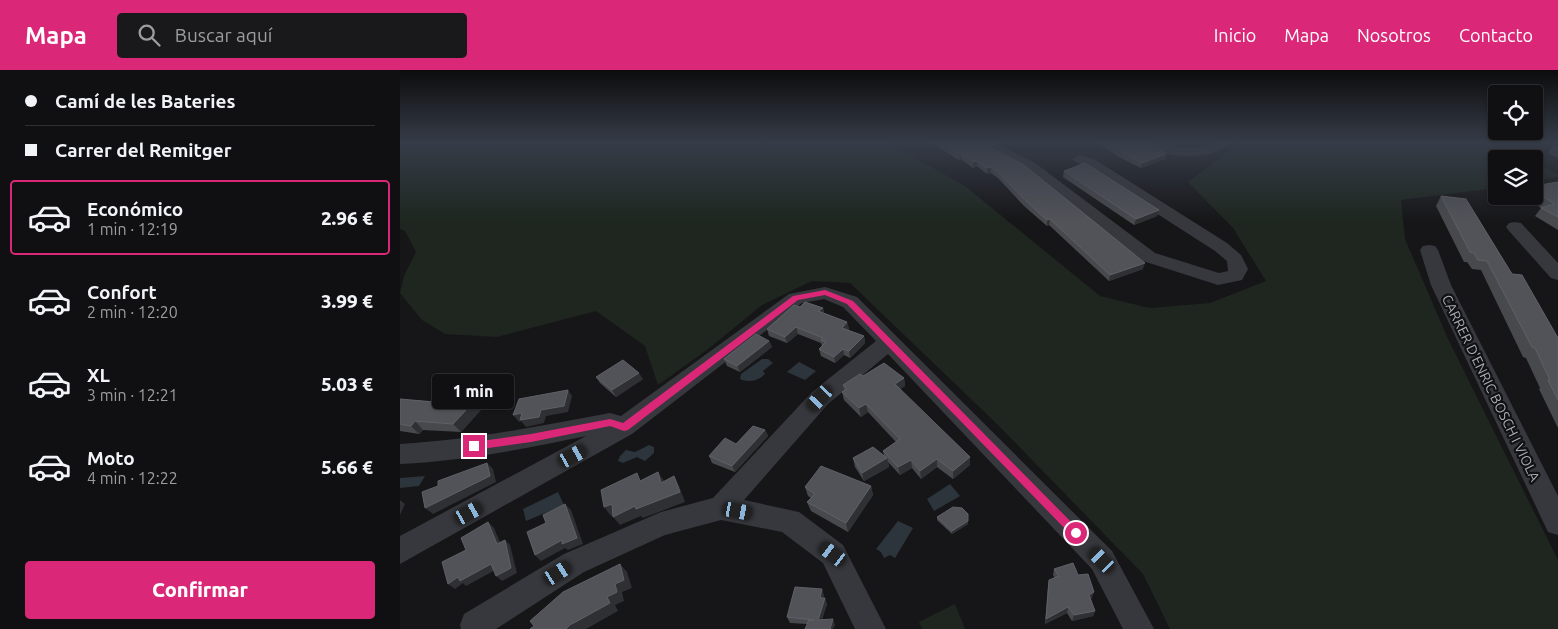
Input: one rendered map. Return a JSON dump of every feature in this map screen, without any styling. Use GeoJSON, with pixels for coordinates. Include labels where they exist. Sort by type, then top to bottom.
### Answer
{"type":"FeatureCollection","features":[{"type":"Feature","properties":{"kind":"street"},"geometry":{"type":"LineString","coordinates":[[1034,169],[1149,257],[1218,279],[1235,276],[1239,269],[1235,259],[1221,246],[1100,169]]}},
{"type":"Feature","properties":{"kind":"street"},"geometry":{"type":"LineString","coordinates":[[1515,227],[1558,274]]}},
{"type":"Feature","properties":{"kind":"street","name":"CARRER D'ENRIC BOSCH I VIOLA"},"geometry":{"type":"LineString","coordinates":[[1429,250],[1441,286],[1558,523]]}},
{"type":"Feature","properties":{"kind":"street"},"geometry":{"type":"LineString","coordinates":[[400,551],[624,427],[796,298],[825,293],[850,302],[1102,560],[1139,629]]}},
{"type":"Feature","properties":{"kind":"street"},"geometry":{"type":"LineString","coordinates":[[721,508],[830,387],[865,358],[889,342]]}},
{"type":"Feature","properties":{"kind":"street"},"geometry":{"type":"LineString","coordinates":[[400,454],[437,452],[531,438],[610,422],[624,427]]}},
{"type":"Feature","properties":{"kind":"street"},"geometry":{"type":"LineString","coordinates":[[475,625],[574,563],[661,524],[721,508],[789,520],[833,554],[871,629]]}},
{"type":"Feature","properties":{"kind":"shaded area"},"geometry":{"type":"Polygon","coordinates":[[[400,169],[935,169],[965,186],[1100,296],[1150,308],[1210,303],[1266,281],[1233,228],[1188,182],[1205,169],[1488,169],[1488,189],[1401,200],[1405,239],[1448,339],[1558,560],[1558,629],[1170,629],[1143,574],[998,425],[850,283],[812,281],[762,305],[707,350],[658,385],[645,346],[596,311],[497,337],[445,334],[422,320],[400,293],[404,276],[416,252],[405,231],[400,229],[400,169]]]}},
{"type":"Feature","properties":{"kind":"shaded area"},"geometry":{"type":"Polygon","coordinates":[[[1543,169],[1558,174],[1558,177],[1543,180],[1543,169]]]}},
{"type":"Feature","properties":{"kind":"shaded area"},"geometry":{"type":"Polygon","coordinates":[[[762,359],[768,359],[773,363],[763,371],[765,374],[753,381],[740,379],[741,374],[762,359]]]}},
{"type":"Feature","properties":{"kind":"shaded area"},"geometry":{"type":"Polygon","coordinates":[[[799,362],[816,371],[805,380],[787,372],[799,362]]]}},
{"type":"Feature","properties":{"kind":"shaded area"},"geometry":{"type":"Polygon","coordinates":[[[649,445],[654,447],[654,453],[645,461],[637,457],[623,463],[618,461],[626,450],[635,452],[649,445]]]}},
{"type":"Feature","properties":{"kind":"shaded area"},"geometry":{"type":"Polygon","coordinates":[[[425,476],[419,486],[400,488],[400,478],[425,476]]]}},
{"type":"Feature","properties":{"kind":"shaded area"},"geometry":{"type":"Polygon","coordinates":[[[950,484],[960,496],[934,511],[927,499],[950,484]]]}},
{"type":"Feature","properties":{"kind":"shaded area"},"geometry":{"type":"Polygon","coordinates":[[[558,492],[564,505],[526,521],[523,509],[558,492]]]}},
{"type":"Feature","properties":{"kind":"shaded area"},"geometry":{"type":"Polygon","coordinates":[[[898,521],[913,528],[895,558],[890,555],[884,558],[881,552],[876,549],[898,521]]]}},
{"type":"Feature","properties":{"kind":"shaded area"},"geometry":{"type":"Polygon","coordinates":[[[955,604],[965,629],[922,629],[919,622],[955,604]]]}},
{"type":"Feature","properties":{"kind":"building"},"geometry":{"type":"Polygon","coordinates":[[[994,169],[1029,169],[1145,263],[1110,275],[1050,219],[1047,220],[1025,200],[994,169]]]}},
{"type":"Feature","properties":{"kind":"building"},"geometry":{"type":"Polygon","coordinates":[[[1069,169],[1095,169],[1159,210],[1136,219],[1064,171],[1069,169]]]}},
{"type":"Feature","properties":{"kind":"building"},"geometry":{"type":"Polygon","coordinates":[[[1558,182],[1558,217],[1541,208],[1555,204],[1543,197],[1543,184],[1558,182]]]}},
{"type":"Feature","properties":{"kind":"building"},"geometry":{"type":"Polygon","coordinates":[[[1441,196],[1466,199],[1512,274],[1522,275],[1558,338],[1558,400],[1535,348],[1532,347],[1487,261],[1478,260],[1474,253],[1470,252],[1441,196]]]}},
{"type":"Feature","properties":{"kind":"building"},"geometry":{"type":"Polygon","coordinates":[[[805,302],[823,308],[818,311],[847,322],[842,328],[864,336],[849,351],[843,349],[834,357],[819,349],[826,342],[821,340],[823,338],[796,327],[785,337],[767,329],[794,305],[800,307],[805,302]]]}},
{"type":"Feature","properties":{"kind":"building"},"geometry":{"type":"Polygon","coordinates":[[[756,334],[769,341],[737,366],[724,359],[756,334]]]}},
{"type":"Feature","properties":{"kind":"building"},"geometry":{"type":"Polygon","coordinates":[[[623,360],[639,373],[612,390],[596,377],[623,360]]]}},
{"type":"Feature","properties":{"kind":"building"},"geometry":{"type":"Polygon","coordinates":[[[884,363],[904,378],[895,384],[970,457],[953,471],[937,459],[920,471],[911,460],[898,467],[883,451],[900,439],[866,404],[859,408],[842,392],[847,389],[843,385],[860,374],[863,376],[884,363]]]}},
{"type":"Feature","properties":{"kind":"building"},"geometry":{"type":"Polygon","coordinates":[[[568,390],[564,406],[541,410],[539,417],[520,420],[522,413],[513,415],[519,399],[568,390]]]}},
{"type":"Feature","properties":{"kind":"building"},"geometry":{"type":"Polygon","coordinates":[[[458,392],[480,395],[453,424],[415,421],[411,426],[400,424],[400,399],[446,403],[458,392]]]}},
{"type":"Feature","properties":{"kind":"building"},"geometry":{"type":"Polygon","coordinates":[[[753,426],[765,430],[732,466],[709,456],[725,438],[736,444],[753,426]]]}},
{"type":"Feature","properties":{"kind":"building"},"geometry":{"type":"Polygon","coordinates":[[[873,447],[887,458],[862,473],[853,458],[873,447]]]}},
{"type":"Feature","properties":{"kind":"building"},"geometry":{"type":"Polygon","coordinates":[[[487,463],[490,476],[425,508],[422,492],[438,486],[438,481],[487,463]]]}},
{"type":"Feature","properties":{"kind":"building"},"geometry":{"type":"Polygon","coordinates":[[[821,466],[871,486],[846,523],[807,502],[815,494],[805,487],[821,466]]]}},
{"type":"Feature","properties":{"kind":"building"},"geometry":{"type":"Polygon","coordinates":[[[658,472],[661,483],[674,476],[680,492],[636,509],[635,506],[613,517],[612,504],[604,507],[601,490],[637,473],[640,481],[658,472]]]}},
{"type":"Feature","properties":{"kind":"building"},"geometry":{"type":"Polygon","coordinates":[[[565,504],[577,538],[562,544],[562,540],[535,555],[527,532],[546,523],[543,515],[565,504]]]}},
{"type":"Feature","properties":{"kind":"building"},"geometry":{"type":"Polygon","coordinates":[[[953,507],[962,508],[968,514],[968,521],[952,531],[937,517],[953,507]]]}},
{"type":"Feature","properties":{"kind":"building"},"geometry":{"type":"Polygon","coordinates":[[[488,522],[497,544],[505,540],[511,568],[496,576],[491,564],[460,581],[458,577],[448,584],[442,562],[466,550],[461,538],[488,522]]]}},
{"type":"Feature","properties":{"kind":"building"},"geometry":{"type":"Polygon","coordinates":[[[1073,563],[1078,575],[1088,574],[1094,592],[1089,595],[1095,611],[1074,615],[1068,607],[1046,619],[1049,580],[1059,576],[1054,569],[1073,563]]]}},
{"type":"Feature","properties":{"kind":"building"},"geometry":{"type":"Polygon","coordinates":[[[620,564],[624,580],[615,584],[617,592],[607,597],[610,603],[566,629],[530,629],[534,626],[530,621],[563,592],[620,564]]]}},
{"type":"Feature","properties":{"kind":"building"},"geometry":{"type":"Polygon","coordinates":[[[795,587],[822,589],[820,598],[825,598],[818,620],[833,619],[830,629],[805,629],[809,620],[814,620],[787,617],[795,587]]]}},
{"type":"Feature","properties":{"kind":"route"},"geometry":{"type":"LineString","coordinates":[[474,446],[531,438],[610,422],[624,427],[796,298],[825,293],[850,302],[1076,533]]}}]}
